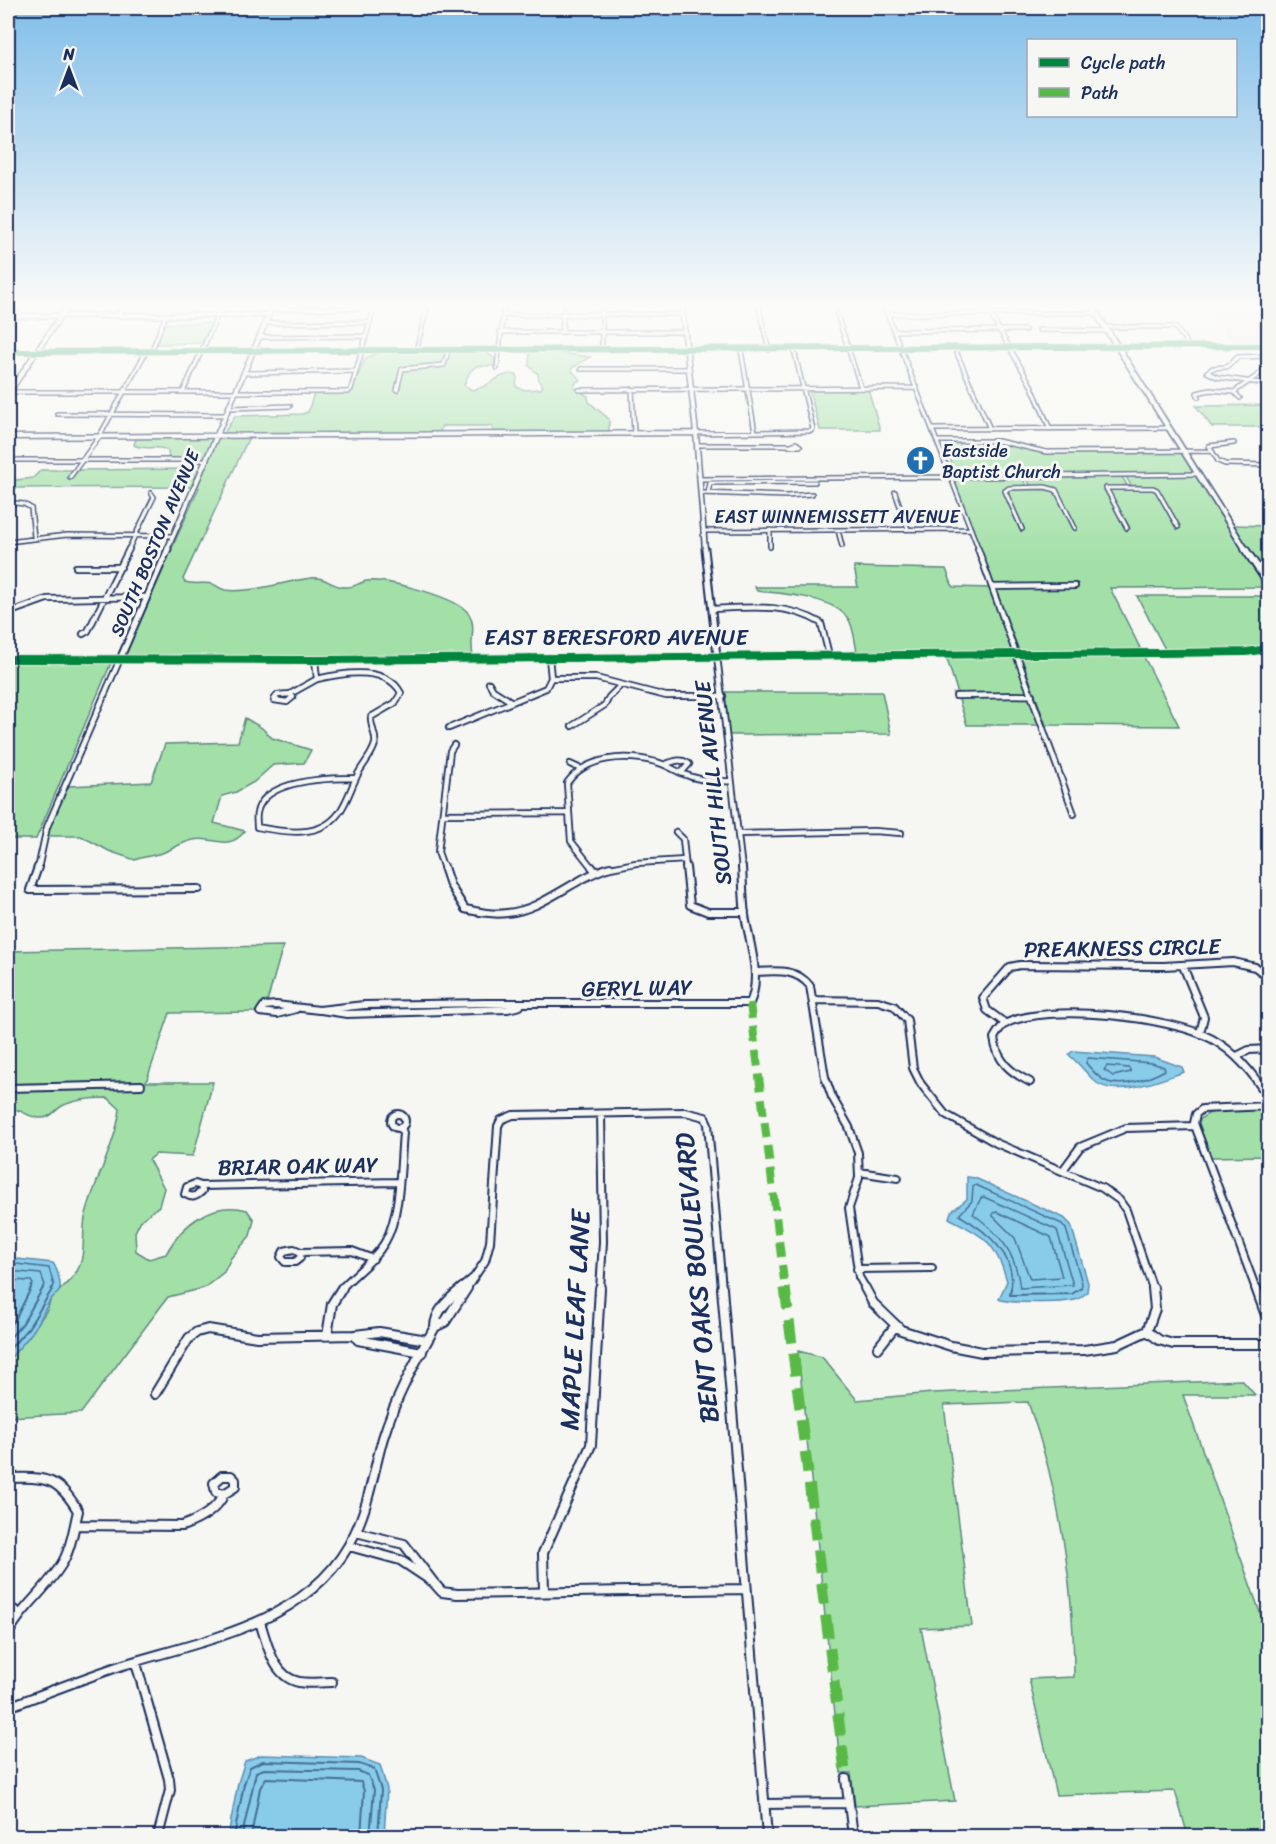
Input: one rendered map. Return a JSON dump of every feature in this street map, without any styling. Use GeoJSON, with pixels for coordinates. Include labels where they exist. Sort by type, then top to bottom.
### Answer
{"type":"FeatureCollection","features":[{"type":"Feature","properties":{"kind":"main road"},"geometry":{"type":"LineString","coordinates":[[1147,394],[1196,474],[1269,583]]}},
{"type":"Feature","properties":{"kind":"street"},"geometry":{"type":"LineString","coordinates":[[70,477],[99,437],[122,394]]}},
{"type":"Feature","properties":{"kind":"street","name":"SOUTH BOSTON AVENUE"},"geometry":{"type":"LineString","coordinates":[[199,889],[30,890],[40,862],[47,827],[234,394]]}},
{"type":"Feature","properties":{"kind":"street"},"geometry":{"type":"LineString","coordinates":[[632,394],[634,433]]}},
{"type":"Feature","properties":{"kind":"street","name":"SOUTH HILL AVENUE"},"geometry":{"type":"LineString","coordinates":[[691,394],[697,444],[703,531],[739,834],[745,912],[755,972],[754,994],[750,1003]]}},
{"type":"Feature","properties":{"kind":"street"},"geometry":{"type":"LineString","coordinates":[[749,394],[755,432]]}},
{"type":"Feature","properties":{"kind":"street"},"geometry":{"type":"LineString","coordinates":[[8,437],[811,431],[813,429],[804,394]]}},
{"type":"Feature","properties":{"kind":"street"},"geometry":{"type":"LineString","coordinates":[[918,394],[971,529],[1074,814]]}},
{"type":"Feature","properties":{"kind":"street"},"geometry":{"type":"LineString","coordinates":[[975,394],[990,429]]}},
{"type":"Feature","properties":{"kind":"street"},"geometry":{"type":"LineString","coordinates":[[1035,394],[1050,429]]}},
{"type":"Feature","properties":{"kind":"street"},"geometry":{"type":"LineString","coordinates":[[1236,394],[1240,398]]}},
{"type":"Feature","properties":{"kind":"street"},"geometry":{"type":"LineString","coordinates":[[228,408],[290,406]]}},
{"type":"Feature","properties":{"kind":"street"},"geometry":{"type":"LineString","coordinates":[[57,414],[225,415]]}},
{"type":"Feature","properties":{"kind":"street"},"geometry":{"type":"LineString","coordinates":[[932,429],[1169,428]]}},
{"type":"Feature","properties":{"kind":"street"},"geometry":{"type":"LineString","coordinates":[[937,441],[998,441],[1046,452],[1211,451]]}},
{"type":"Feature","properties":{"kind":"street"},"geometry":{"type":"LineString","coordinates":[[1234,443],[1209,446],[1218,461],[1225,464],[1269,465]]}},
{"type":"Feature","properties":{"kind":"street"},"geometry":{"type":"LineString","coordinates":[[697,444],[789,445]]}},
{"type":"Feature","properties":{"kind":"street"},"geometry":{"type":"LineString","coordinates":[[8,460],[206,460]]}},
{"type":"Feature","properties":{"kind":"street"},"geometry":{"type":"LineString","coordinates":[[964,477],[1196,474]]}},
{"type":"Feature","properties":{"kind":"street"},"geometry":{"type":"LineString","coordinates":[[708,493],[710,483],[951,477]]}},
{"type":"Feature","properties":{"kind":"street"},"geometry":{"type":"LineString","coordinates":[[1024,477],[1029,487]]}},
{"type":"Feature","properties":{"kind":"street"},"geometry":{"type":"LineString","coordinates":[[699,479],[815,482]]}},
{"type":"Feature","properties":{"kind":"street"},"geometry":{"type":"LineString","coordinates":[[788,480],[791,494]]}},
{"type":"Feature","properties":{"kind":"street"},"geometry":{"type":"LineString","coordinates":[[1127,528],[1106,488],[1130,486],[1157,490],[1178,527]]}},
{"type":"Feature","properties":{"kind":"street"},"geometry":{"type":"LineString","coordinates":[[1022,529],[1005,491],[1010,488],[1029,487],[1056,490],[1075,528]]}},
{"type":"Feature","properties":{"kind":"street"},"geometry":{"type":"LineString","coordinates":[[894,492],[908,529]]}},
{"type":"Feature","properties":{"kind":"street"},"geometry":{"type":"LineString","coordinates":[[83,634],[88,631],[136,537],[154,497],[151,493]]}},
{"type":"Feature","properties":{"kind":"street"},"geometry":{"type":"LineString","coordinates":[[701,493],[813,494]]}},
{"type":"Feature","properties":{"kind":"street"},"geometry":{"type":"LineString","coordinates":[[8,502],[24,504],[32,508],[34,537]]}},
{"type":"Feature","properties":{"kind":"street","name":"EAST WINNEMISSETT AVENUE"},"geometry":{"type":"LineString","coordinates":[[703,531],[971,529]]}},
{"type":"Feature","properties":{"kind":"street"},"geometry":{"type":"LineString","coordinates":[[770,530],[770,547]]}},
{"type":"Feature","properties":{"kind":"street"},"geometry":{"type":"LineString","coordinates":[[838,530],[842,546]]}},
{"type":"Feature","properties":{"kind":"street"},"geometry":{"type":"LineString","coordinates":[[8,542],[34,537],[173,536]]}},
{"type":"Feature","properties":{"kind":"street"},"geometry":{"type":"LineString","coordinates":[[76,567],[121,567]]}},
{"type":"Feature","properties":{"kind":"street"},"geometry":{"type":"LineString","coordinates":[[992,587],[1075,586]]}},
{"type":"Feature","properties":{"kind":"street"},"geometry":{"type":"LineString","coordinates":[[8,613],[47,599],[146,597]]}},
{"type":"Feature","properties":{"kind":"street"},"geometry":{"type":"LineString","coordinates":[[713,609],[777,608],[804,614],[821,623],[829,655]]}},
{"type":"Feature","properties":{"kind":"street","name":"EAST BERESFORD AVENUE"},"geometry":{"type":"LineString","coordinates":[[8,659],[315,660],[1017,655],[1225,652],[1269,647]]}},
{"type":"Feature","properties":{"kind":"street"},"geometry":{"type":"LineString","coordinates":[[449,728],[546,688],[551,678],[549,657]]}},
{"type":"Feature","properties":{"kind":"street"},"geometry":{"type":"LineString","coordinates":[[315,660],[314,668],[317,679]]}},
{"type":"Feature","properties":{"kind":"street"},"geometry":{"type":"LineString","coordinates":[[290,694],[317,679],[337,675],[374,674],[394,680],[400,686],[401,693],[395,704],[371,717],[370,725],[376,740],[374,747],[355,778],[338,815],[324,827],[303,831],[277,831],[257,827],[257,814],[266,797],[271,793],[303,780],[355,778]]}},
{"type":"Feature","properties":{"kind":"street"},"geometry":{"type":"LineString","coordinates":[[551,678],[596,678],[666,696],[723,696]]}},
{"type":"Feature","properties":{"kind":"street"},"geometry":{"type":"LineString","coordinates":[[489,683],[493,690],[512,702]]}},
{"type":"Feature","properties":{"kind":"street"},"geometry":{"type":"LineString","coordinates":[[572,726],[605,705],[621,685]]}},
{"type":"Feature","properties":{"kind":"street"},"geometry":{"type":"LineString","coordinates":[[956,696],[1032,695]]}},
{"type":"Feature","properties":{"kind":"street"},"geometry":{"type":"LineString","coordinates":[[454,745],[450,751],[438,852],[450,885],[465,909],[502,915],[521,912],[576,880],[607,868],[643,862],[685,860]]}},
{"type":"Feature","properties":{"kind":"street"},"geometry":{"type":"LineString","coordinates":[[596,872],[571,841],[567,783],[570,777],[581,769],[592,763],[613,759],[651,761],[702,780],[731,781]]}},
{"type":"Feature","properties":{"kind":"street"},"geometry":{"type":"LineString","coordinates":[[666,765],[680,760],[687,762],[689,764],[681,773]]}},
{"type":"Feature","properties":{"kind":"street"},"geometry":{"type":"LineString","coordinates":[[570,764],[581,769]]}},
{"type":"Feature","properties":{"kind":"street"},"geometry":{"type":"LineString","coordinates":[[443,814],[568,813]]}},
{"type":"Feature","properties":{"kind":"street"},"geometry":{"type":"LineString","coordinates":[[739,834],[874,831],[901,833]]}},
{"type":"Feature","properties":{"kind":"street"},"geometry":{"type":"LineString","coordinates":[[676,832],[683,839],[690,905],[693,909],[708,912],[745,912]]}},
{"type":"Feature","properties":{"kind":"street","name":"PREAKNESS CIRCLE"},"geometry":{"type":"LineString","coordinates":[[1006,1024],[987,1010],[983,998],[1010,967],[1075,964],[1120,967],[1183,966],[1230,962],[1257,967],[1269,981]]}},
{"type":"Feature","properties":{"kind":"street"},"geometry":{"type":"LineString","coordinates":[[1183,966],[1204,1017],[1200,1033]]}},
{"type":"Feature","properties":{"kind":"street"},"geometry":{"type":"LineString","coordinates":[[755,972],[790,971],[802,976],[810,987],[825,1077],[832,1097],[849,1127],[858,1153],[859,1172],[849,1208],[859,1277],[873,1303],[901,1330],[951,1346],[1008,1353],[1084,1350],[1117,1345],[1147,1331],[1155,1309],[1153,1288],[1126,1210],[1119,1200],[1102,1188],[996,1143],[945,1114],[921,1084],[913,1068],[907,1020],[894,1006],[878,1001],[813,1000]]}},
{"type":"Feature","properties":{"kind":"street","name":"GERYL WAY"},"geometry":{"type":"LineString","coordinates":[[296,1010],[283,1005],[267,1005],[260,1012],[277,1014],[296,1010],[371,1005],[508,1009],[525,1005],[750,1003]]}},
{"type":"Feature","properties":{"kind":"street"},"geometry":{"type":"LineString","coordinates":[[370,1013],[371,1005]]}},
{"type":"Feature","properties":{"kind":"street","name":"GERYL WAY"},"geometry":{"type":"LineString","coordinates":[[319,1010],[326,1013],[370,1013],[458,1008]]}},
{"type":"Feature","properties":{"kind":"street"},"geometry":{"type":"LineString","coordinates":[[1030,1083],[1005,1066],[994,1049],[994,1038],[1006,1024],[1041,1015],[1063,1014],[1143,1018],[1200,1033],[1237,1056],[1259,1081],[1269,1098]]}},
{"type":"Feature","properties":{"kind":"street"},"geometry":{"type":"LineString","coordinates":[[1237,1056],[1249,1050],[1269,1049]]}},
{"type":"Feature","properties":{"kind":"street"},"geometry":{"type":"LineString","coordinates":[[8,1088],[141,1086]]}},
{"type":"Feature","properties":{"kind":"street"},"geometry":{"type":"LineString","coordinates":[[1269,1106],[1202,1109],[1196,1114],[1195,1126],[1269,1321]]}},
{"type":"Feature","properties":{"kind":"street","name":"BENT OAKS BOULEVARD"},"geometry":{"type":"LineString","coordinates":[[8,1707],[108,1670],[260,1622],[298,1600],[325,1578],[349,1546],[356,1532],[384,1435],[400,1392],[435,1327],[435,1319],[450,1298],[473,1278],[485,1261],[490,1242],[498,1126],[501,1120],[513,1115],[695,1113],[705,1117],[708,1124],[744,1589],[767,1836]]}},
{"type":"Feature","properties":{"kind":"street","name":"MAPLE LEAF LANE"},"geometry":{"type":"LineString","coordinates":[[544,1591],[543,1553],[591,1444],[603,1242],[601,1114]]}},
{"type":"Feature","properties":{"kind":"street"},"geometry":{"type":"LineString","coordinates":[[1063,1170],[1080,1147],[1126,1128],[1195,1126]]}},
{"type":"Feature","properties":{"kind":"street"},"geometry":{"type":"LineString","coordinates":[[327,1336],[332,1304],[349,1281],[373,1259],[387,1240],[397,1182],[403,1133],[401,1127]]}},
{"type":"Feature","properties":{"kind":"street"},"geometry":{"type":"LineString","coordinates":[[859,1172],[898,1178]]}},
{"type":"Feature","properties":{"kind":"street","name":"BRIAR OAK WAY"},"geometry":{"type":"LineString","coordinates":[[201,1186],[397,1182]]}},
{"type":"Feature","properties":{"kind":"street"},"geometry":{"type":"LineString","coordinates":[[301,1252],[352,1251],[373,1259]]}},
{"type":"Feature","properties":{"kind":"street"},"geometry":{"type":"LineString","coordinates":[[857,1269],[932,1268]]}},
{"type":"Feature","properties":{"kind":"street"},"geometry":{"type":"LineString","coordinates":[[878,1348],[897,1325]]}},
{"type":"Feature","properties":{"kind":"street"},"geometry":{"type":"LineString","coordinates":[[155,1394],[189,1338],[197,1332],[218,1329],[257,1337],[355,1335],[379,1332],[427,1340]]}},
{"type":"Feature","properties":{"kind":"street"},"geometry":{"type":"LineString","coordinates":[[1147,1331],[1159,1340],[1173,1344],[1269,1344]]}},
{"type":"Feature","properties":{"kind":"street"},"geometry":{"type":"LineString","coordinates":[[355,1335],[358,1340],[422,1352]]}},
{"type":"Feature","properties":{"kind":"street"},"geometry":{"type":"LineString","coordinates":[[8,1478],[42,1476],[59,1484],[78,1511],[64,1560],[48,1582],[19,1613],[8,1634]]}},
{"type":"Feature","properties":{"kind":"street"},"geometry":{"type":"LineString","coordinates":[[75,1525],[182,1526],[193,1522],[218,1506],[224,1494]]}},
{"type":"Feature","properties":{"kind":"street"},"geometry":{"type":"LineString","coordinates":[[356,1532],[404,1545],[442,1592],[457,1594],[744,1589]]}},
{"type":"Feature","properties":{"kind":"street"},"geometry":{"type":"LineString","coordinates":[[349,1546],[400,1560],[433,1582]]}},
{"type":"Feature","properties":{"kind":"street"},"geometry":{"type":"LineString","coordinates":[[8,1607],[19,1613]]}},
{"type":"Feature","properties":{"kind":"street"},"geometry":{"type":"LineString","coordinates":[[260,1622],[276,1666],[281,1673],[296,1682],[333,1682]]}},
{"type":"Feature","properties":{"kind":"street"},"geometry":{"type":"LineString","coordinates":[[136,1663],[169,1779],[170,1790],[158,1836]]}},
{"type":"Feature","properties":{"kind":"street"},"geometry":{"type":"LineString","coordinates":[[846,1779],[854,1836]]}},
{"type":"Feature","properties":{"kind":"street"},"geometry":{"type":"LineString","coordinates":[[764,1804],[849,1803]]}},
{"type":"Feature","properties":{"kind":"green space"},"geometry":{"type":"Polygon","coordinates":[[[314,394],[585,394],[588,396],[589,402],[609,419],[609,432],[493,433],[492,426],[442,426],[439,434],[219,435],[224,433],[235,416],[308,412],[314,394]]]}},
{"type":"Feature","properties":{"kind":"green space"},"geometry":{"type":"Polygon","coordinates":[[[810,394],[869,394],[880,430],[820,430],[810,394]]]}},
{"type":"Feature","properties":{"kind":"green space"},"geometry":{"type":"Polygon","coordinates":[[[1268,405],[1268,427],[1212,427],[1196,406],[1268,405]]]}},
{"type":"Feature","properties":{"kind":"green space"},"geometry":{"type":"Polygon","coordinates":[[[214,437],[204,459],[169,459],[168,451],[164,449],[134,445],[136,439],[214,437]]]}},
{"type":"Feature","properties":{"kind":"green space"},"geometry":{"type":"Polygon","coordinates":[[[218,437],[249,437],[183,579],[185,582],[213,584],[223,590],[235,591],[316,578],[345,587],[367,581],[377,581],[422,590],[452,602],[469,614],[472,624],[473,655],[123,657],[199,488],[196,487],[218,437]]]}},
{"type":"Feature","properties":{"kind":"green space"},"geometry":{"type":"Polygon","coordinates":[[[945,442],[1002,442],[1046,453],[1181,452],[1194,473],[961,477],[1022,478],[1027,486],[1008,487],[1003,491],[1020,530],[1024,529],[1007,491],[1011,489],[1054,490],[1073,529],[1077,529],[1058,490],[1031,486],[1026,478],[1122,477],[1127,485],[1103,488],[1126,529],[1130,528],[1108,489],[1148,488],[1155,490],[1177,528],[1180,528],[1159,490],[1148,486],[1131,485],[1126,477],[1195,475],[1268,587],[1110,588],[1142,652],[1020,653],[995,588],[1078,587],[1077,585],[994,586],[948,464],[952,464],[945,442]]]}},
{"type":"Feature","properties":{"kind":"green space"},"geometry":{"type":"Polygon","coordinates":[[[200,469],[192,487],[8,488],[8,481],[33,478],[41,470],[75,470],[68,478],[71,478],[79,470],[200,469]]]}},
{"type":"Feature","properties":{"kind":"green space"},"geometry":{"type":"Polygon","coordinates":[[[1233,525],[1268,526],[1268,579],[1233,525]]]}},
{"type":"Feature","properties":{"kind":"green space"},"geometry":{"type":"Polygon","coordinates":[[[854,567],[946,569],[953,587],[990,588],[1014,652],[857,652],[851,624],[842,612],[820,601],[794,595],[757,591],[755,587],[858,587],[854,567]]]}},
{"type":"Feature","properties":{"kind":"green space"},"geometry":{"type":"Polygon","coordinates":[[[1137,596],[1268,596],[1268,650],[1166,651],[1137,596]]]}},
{"type":"Feature","properties":{"kind":"green space"},"geometry":{"type":"Polygon","coordinates":[[[1143,655],[1179,726],[1046,725],[1021,656],[1143,655]]]}},
{"type":"Feature","properties":{"kind":"green space"},"geometry":{"type":"Polygon","coordinates":[[[946,656],[1016,656],[1029,693],[958,694],[946,656]]]}},
{"type":"Feature","properties":{"kind":"green space"},"geometry":{"type":"Polygon","coordinates":[[[8,663],[111,663],[36,839],[8,839],[8,663]]]}},
{"type":"Feature","properties":{"kind":"green space"},"geometry":{"type":"Polygon","coordinates":[[[725,692],[882,692],[891,734],[729,735],[725,692]]]}},
{"type":"Feature","properties":{"kind":"green space"},"geometry":{"type":"Polygon","coordinates":[[[1030,696],[1041,725],[967,725],[958,697],[1030,696]]]}},
{"type":"Feature","properties":{"kind":"green space"},"geometry":{"type":"Polygon","coordinates":[[[245,718],[262,728],[272,738],[311,750],[304,763],[273,765],[254,782],[236,792],[222,796],[214,823],[245,831],[232,841],[193,840],[162,853],[135,860],[109,851],[81,836],[48,836],[69,786],[151,782],[165,744],[238,742],[245,718]]]}},
{"type":"Feature","properties":{"kind":"green space"},"geometry":{"type":"Polygon","coordinates":[[[283,946],[267,1002],[261,1005],[257,1012],[170,1013],[146,1082],[213,1082],[193,1156],[156,1154],[149,1160],[164,1188],[159,1206],[141,1220],[135,1232],[136,1251],[149,1259],[166,1254],[190,1224],[222,1208],[247,1210],[254,1220],[250,1236],[231,1258],[224,1272],[204,1288],[168,1297],[81,1413],[8,1417],[8,1361],[42,1317],[51,1300],[71,1279],[80,1265],[85,1218],[114,1137],[120,1109],[108,1098],[73,1102],[62,1106],[48,1117],[42,1118],[8,1108],[8,951],[283,946]]]}},
{"type":"Feature","properties":{"kind":"green space"},"geometry":{"type":"Polygon","coordinates":[[[1230,1109],[1268,1110],[1268,1156],[1209,1157],[1198,1123],[1203,1117],[1230,1109]]]}},
{"type":"Feature","properties":{"kind":"green space"},"geometry":{"type":"Polygon","coordinates":[[[798,1351],[822,1357],[857,1400],[932,1393],[1242,1380],[1255,1395],[1183,1395],[1268,1635],[1268,1836],[1188,1836],[1175,1791],[1056,1795],[1029,1679],[1074,1677],[1071,1607],[1063,1537],[1056,1503],[1028,1402],[944,1405],[972,1626],[921,1628],[955,1801],[855,1806],[851,1773],[841,1773],[798,1351]]]}},
{"type":"Feature","properties":{"kind":"water"},"geometry":{"type":"Polygon","coordinates":[[[1073,1051],[1154,1057],[1182,1067],[1184,1072],[1140,1086],[1116,1089],[1097,1083],[1070,1056],[1069,1054],[1073,1051]]]}},
{"type":"Feature","properties":{"kind":"water"},"geometry":{"type":"Polygon","coordinates":[[[967,1177],[975,1178],[1064,1218],[1071,1225],[1088,1283],[1087,1292],[1077,1299],[1059,1302],[999,1299],[1007,1281],[993,1248],[980,1235],[949,1218],[951,1212],[967,1199],[967,1177]]]}},
{"type":"Feature","properties":{"kind":"water"},"geometry":{"type":"Polygon","coordinates":[[[8,1258],[53,1263],[60,1286],[58,1293],[51,1299],[37,1325],[8,1361],[8,1258]]]}},
{"type":"Feature","properties":{"kind":"water"},"geometry":{"type":"Polygon","coordinates":[[[261,1755],[361,1758],[380,1765],[387,1789],[384,1836],[228,1836],[238,1783],[245,1761],[261,1755]]]}},
{"type":"Feature","properties":{"kind":"marked path"},"geometry":{"type":"LineString","coordinates":[[750,1003],[846,1779]]}},
{"type":"Feature","properties":{"kind":"cycle path"},"geometry":{"type":"LineString","coordinates":[[8,659],[315,660],[1160,653],[1246,652],[1268,649]]}},
{"type":"Feature","properties":{"kind":"place","name":"Eastside Baptist Church"},"geometry":{"type":"Point","coordinates":[921,461]}}]}
